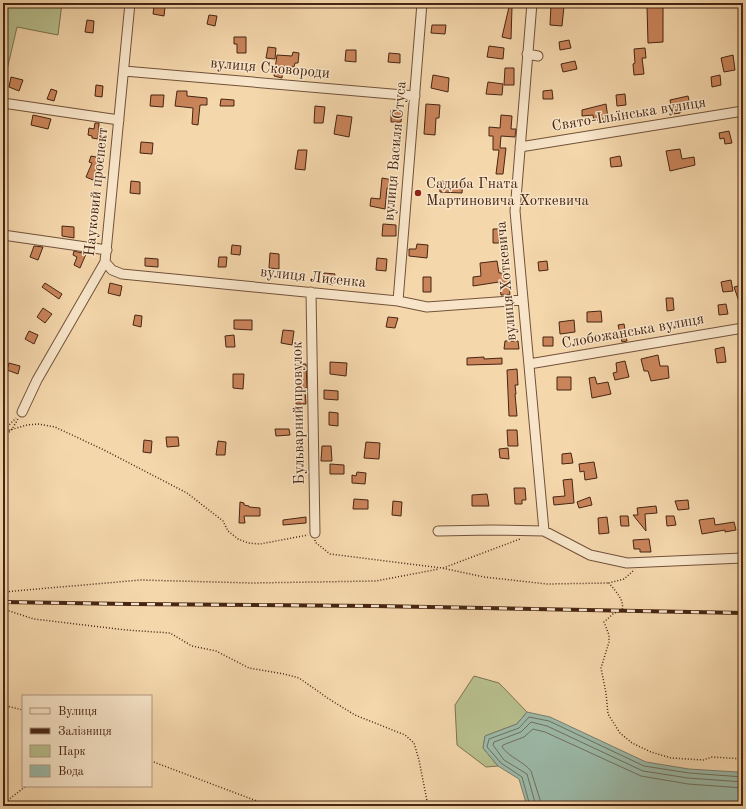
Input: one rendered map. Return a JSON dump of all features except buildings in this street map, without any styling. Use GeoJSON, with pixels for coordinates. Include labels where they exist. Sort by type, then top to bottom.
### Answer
{"type":"FeatureCollection","features":[{"type":"Feature","properties":{"kind":"street","name":"Науковий проспект"},"geometry":{"type":"LineString","coordinates":[[22,412],[37,380],[105,262],[130,3]]}},
{"type":"Feature","properties":{"kind":"street","name":"вулиця Василя Стуса"},"geometry":{"type":"LineString","coordinates":[[398,301],[422,3]]}},
{"type":"Feature","properties":{"kind":"street","name":"вулиця Хоткевича"},"geometry":{"type":"LineString","coordinates":[[532,3],[514,211],[544,531]]}},
{"type":"Feature","properties":{"kind":"street"},"geometry":{"type":"LineString","coordinates":[[527,54],[538,56]]}},
{"type":"Feature","properties":{"kind":"street","name":"вулиця Сковороди"},"geometry":{"type":"LineString","coordinates":[[124,71],[414,96]]}},
{"type":"Feature","properties":{"kind":"street"},"geometry":{"type":"LineString","coordinates":[[3,103],[119,120]]}},
{"type":"Feature","properties":{"kind":"street","name":"Свято-Ільїнська вулиця"},"geometry":{"type":"LineString","coordinates":[[520,147],[743,111]]}},
{"type":"Feature","properties":{"kind":"street"},"geometry":{"type":"LineString","coordinates":[[3,235],[107,250]]}},
{"type":"Feature","properties":{"kind":"street","name":"вулиця Лисенка"},"geometry":{"type":"LineString","coordinates":[[105,262],[112,270],[122,274],[398,301],[427,307],[523,300]]}},
{"type":"Feature","properties":{"kind":"street","name":"Бульварний провулок"},"geometry":{"type":"LineString","coordinates":[[311,292],[315,533]]}},
{"type":"Feature","properties":{"kind":"street","name":"Слобожанська вулиця"},"geometry":{"type":"LineString","coordinates":[[529,364],[743,328]]}},
{"type":"Feature","properties":{"kind":"street"},"geometry":{"type":"LineString","coordinates":[[438,531],[544,531],[590,555],[628,564],[743,558]]}},
{"type":"Feature","properties":{"kind":"path"},"geometry":{"type":"LineString","coordinates":[[3,439],[12,429],[22,412]]}},
{"type":"Feature","properties":{"kind":"path"},"geometry":{"type":"LineString","coordinates":[[3,431],[22,412]]}},
{"type":"Feature","properties":{"kind":"path"},"geometry":{"type":"LineString","coordinates":[[3,431],[38,424],[55,428],[104,450],[187,493],[224,520],[228,531],[238,539],[248,543],[260,544],[315,533],[316,542],[330,554],[442,568],[484,577],[547,584],[609,583],[624,579],[642,563]]}},
{"type":"Feature","properties":{"kind":"path"},"geometry":{"type":"LineString","coordinates":[[3,592],[141,580],[252,583],[376,581],[442,568],[522,538]]}},
{"type":"Feature","properties":{"kind":"path"},"geometry":{"type":"LineString","coordinates":[[609,583],[620,597],[623,606],[622,611],[614,613],[604,622],[609,635],[609,642],[601,668],[608,714],[620,733],[632,743],[651,752],[671,758],[703,760],[712,758],[743,759]]}},
{"type":"Feature","properties":{"kind":"path"},"geometry":{"type":"LineString","coordinates":[[3,609],[41,620],[119,630],[170,633],[192,646],[216,651],[249,668],[299,678],[323,696],[355,715],[405,735],[414,743],[428,806]]}},
{"type":"Feature","properties":{"kind":"path"},"geometry":{"type":"LineString","coordinates":[[3,705],[22,710]]}},
{"type":"Feature","properties":{"kind":"path"},"geometry":{"type":"LineString","coordinates":[[152,761],[270,806]]}},
{"type":"Feature","properties":{"kind":"path"},"geometry":{"type":"LineString","coordinates":[[3,804],[25,787]]}},
{"type":"Feature","properties":{"kind":"green space"},"geometry":{"type":"Polygon","coordinates":[[[3,3],[62,3],[58,35],[17,27],[3,87],[3,3]]]}},
{"type":"Feature","properties":{"kind":"green space"},"geometry":{"type":"Polygon","coordinates":[[[474,676],[499,683],[527,712],[517,724],[485,736],[483,748],[498,766],[486,767],[457,745],[455,705],[474,676]]]}},
{"type":"Feature","properties":{"kind":"water"},"geometry":{"type":"Polygon","coordinates":[[[527,712],[550,717],[646,762],[689,769],[737,772],[743,774],[743,806],[527,806],[519,779],[498,766],[483,748],[485,736],[517,724],[527,712]]]}},
{"type":"Feature","properties":{"kind":"railway"},"geometry":{"type":"LineString","coordinates":[[3,602],[375,606],[743,613]]}},
{"type":"Feature","properties":{"kind":"place","name":"Садиба Гната Мартиновича Хоткевича"},"geometry":{"type":"Point","coordinates":[418,193]}}]}
